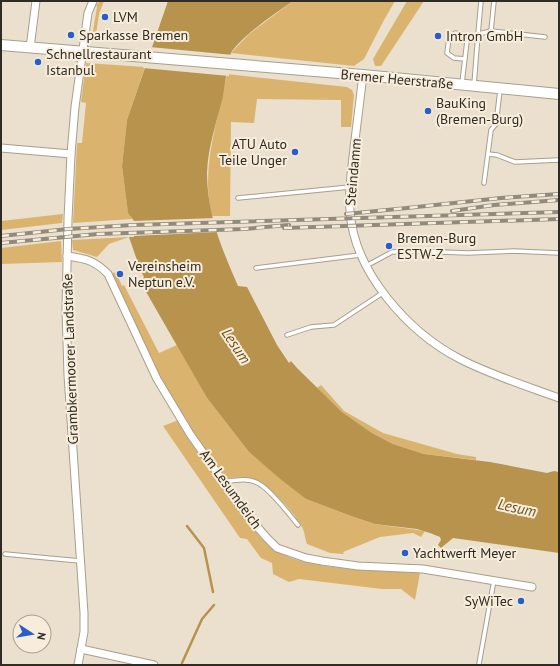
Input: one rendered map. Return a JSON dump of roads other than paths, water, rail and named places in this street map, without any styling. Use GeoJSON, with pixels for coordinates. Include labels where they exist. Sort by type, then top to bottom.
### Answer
{"type":"FeatureCollection","features":[{"type":"Feature","properties":{"kind":"main road","name":"Bremer Heerstraße"},"geometry":{"type":"LineString","coordinates":[[1,45],[363,75],[559,94]]}},
{"type":"Feature","properties":{"kind":"street"},"geometry":{"type":"LineString","coordinates":[[30,48],[36,1]]}},
{"type":"Feature","properties":{"kind":"street","name":"Grambkermoorer Landstraße"},"geometry":{"type":"LineString","coordinates":[[78,665],[84,626],[68,375],[66,309],[67,256],[71,154],[75,107],[88,13],[93,1]]}},
{"type":"Feature","properties":{"kind":"street","name":"Steindamm"},"geometry":{"type":"LineString","coordinates":[[363,75],[350,187],[350,213],[352,230],[360,255],[373,278],[410,322],[439,346],[484,370],[559,398]]}},
{"type":"Feature","properties":{"kind":"street"},"geometry":{"type":"LineString","coordinates":[[1,148],[71,154]]}},
{"type":"Feature","properties":{"kind":"street","name":"Am Lesumdeich"},"geometry":{"type":"LineString","coordinates":[[67,256],[84,258],[97,263],[108,274],[157,379],[190,434],[246,514],[277,548],[306,558],[358,566],[423,569],[532,587]]}},
{"type":"Feature","properties":{"kind":"street"},"geometry":{"type":"LineString","coordinates":[[81,649],[154,665]]}},
{"type":"Feature","properties":{"kind":"lane"},"geometry":{"type":"LineString","coordinates":[[474,86],[481,1]]}},
{"type":"Feature","properties":{"kind":"lane"},"geometry":{"type":"LineString","coordinates":[[490,31],[494,1]]}},
{"type":"Feature","properties":{"kind":"lane"},"geometry":{"type":"LineString","coordinates":[[478,34],[490,31],[545,37]]}},
{"type":"Feature","properties":{"kind":"lane"},"geometry":{"type":"LineString","coordinates":[[462,84],[465,59],[467,41],[464,35],[455,33],[449,38],[448,53],[454,58],[465,59]]}},
{"type":"Feature","properties":{"kind":"lane"},"geometry":{"type":"LineString","coordinates":[[484,183],[491,130],[496,124],[500,88]]}},
{"type":"Feature","properties":{"kind":"lane"},"geometry":{"type":"LineString","coordinates":[[488,154],[497,154],[515,162],[559,160]]}},
{"type":"Feature","properties":{"kind":"lane"},"geometry":{"type":"LineString","coordinates":[[238,198],[350,187]]}},
{"type":"Feature","properties":{"kind":"lane"},"geometry":{"type":"LineString","coordinates":[[366,266],[392,252],[413,251],[468,253],[514,251],[559,253]]}},
{"type":"Feature","properties":{"kind":"lane"},"geometry":{"type":"LineString","coordinates":[[256,268],[360,255]]}},
{"type":"Feature","properties":{"kind":"lane"},"geometry":{"type":"LineString","coordinates":[[287,335],[311,327],[334,325],[384,292]]}},
{"type":"Feature","properties":{"kind":"lane"},"geometry":{"type":"LineString","coordinates":[[224,482],[248,480],[261,484],[298,525]]}},
{"type":"Feature","properties":{"kind":"lane"},"geometry":{"type":"LineString","coordinates":[[5,554],[80,560]]}},
{"type":"Feature","properties":{"kind":"lane"},"geometry":{"type":"LineString","coordinates":[[479,664],[494,580]]}},
{"type":"Feature","properties":{"kind":"water","name":"Lesum"},"geometry":{"type":"Polygon","coordinates":[[[168,1],[293,1],[253,31],[232,51],[223,96],[211,143],[207,173],[210,203],[216,231],[226,259],[238,286],[247,287],[277,345],[289,363],[291,361],[342,412],[372,433],[393,444],[424,454],[490,462],[547,473],[554,471],[559,472],[559,553],[453,538],[441,548],[438,545],[441,540],[440,537],[430,533],[417,529],[375,524],[306,499],[249,452],[207,398],[145,290],[146,283],[143,279],[144,277],[129,237],[134,237],[134,221],[128,213],[122,166],[127,120],[168,1]]]}},
{"type":"Feature","properties":{"kind":"waterway"},"geometry":{"type":"LineString","coordinates":[[187,526],[204,548],[213,592]]}},
{"type":"Feature","properties":{"kind":"waterway"},"geometry":{"type":"LineString","coordinates":[[182,663],[202,619],[214,605]]}},
{"type":"Feature","properties":{"kind":"railway"},"geometry":{"type":"LineString","coordinates":[[346,214],[501,198],[559,194]]}},
{"type":"Feature","properties":{"kind":"railway"},"geometry":{"type":"LineString","coordinates":[[452,211],[494,205],[559,200]]}},
{"type":"Feature","properties":{"kind":"railway"},"geometry":{"type":"LineString","coordinates":[[1,236],[68,229],[133,225],[559,212]]}},
{"type":"Feature","properties":{"kind":"railway"},"geometry":{"type":"LineString","coordinates":[[284,228],[559,219]]}},
{"type":"Feature","properties":{"kind":"railway"},"geometry":{"type":"LineString","coordinates":[[1,243],[98,234],[244,229],[289,225]]}},
{"type":"Feature","properties":{"kind":"place","name":"LVM"},"geometry":{"type":"Point","coordinates":[105,17]}},
{"type":"Feature","properties":{"kind":"place","name":"Sparkasse Bremen"},"geometry":{"type":"Point","coordinates":[71,35]}},
{"type":"Feature","properties":{"kind":"place","name":"Intron GmbH"},"geometry":{"type":"Point","coordinates":[438,36]}},
{"type":"Feature","properties":{"kind":"place","name":"Schnellrestaurant Istanbul"},"geometry":{"type":"Point","coordinates":[38,62]}},
{"type":"Feature","properties":{"kind":"place","name":"BauKing (Bremen-Burg)"},"geometry":{"type":"Point","coordinates":[428,111]}},
{"type":"Feature","properties":{"kind":"place","name":"ATU Auto Teile Unger"},"geometry":{"type":"Point","coordinates":[295,152]}},
{"type":"Feature","properties":{"kind":"place","name":"Bremen-Burg ESTW-Z"},"geometry":{"type":"Point","coordinates":[389,246]}},
{"type":"Feature","properties":{"kind":"place","name":"Vereinsheim Neptun e.V."},"geometry":{"type":"Point","coordinates":[120,274]}},
{"type":"Feature","properties":{"kind":"place","name":"Yachtwerft Meyer"},"geometry":{"type":"Point","coordinates":[405,553]}},
{"type":"Feature","properties":{"kind":"place","name":"SyWiTec"},"geometry":{"type":"Point","coordinates":[521,601]}}]}
